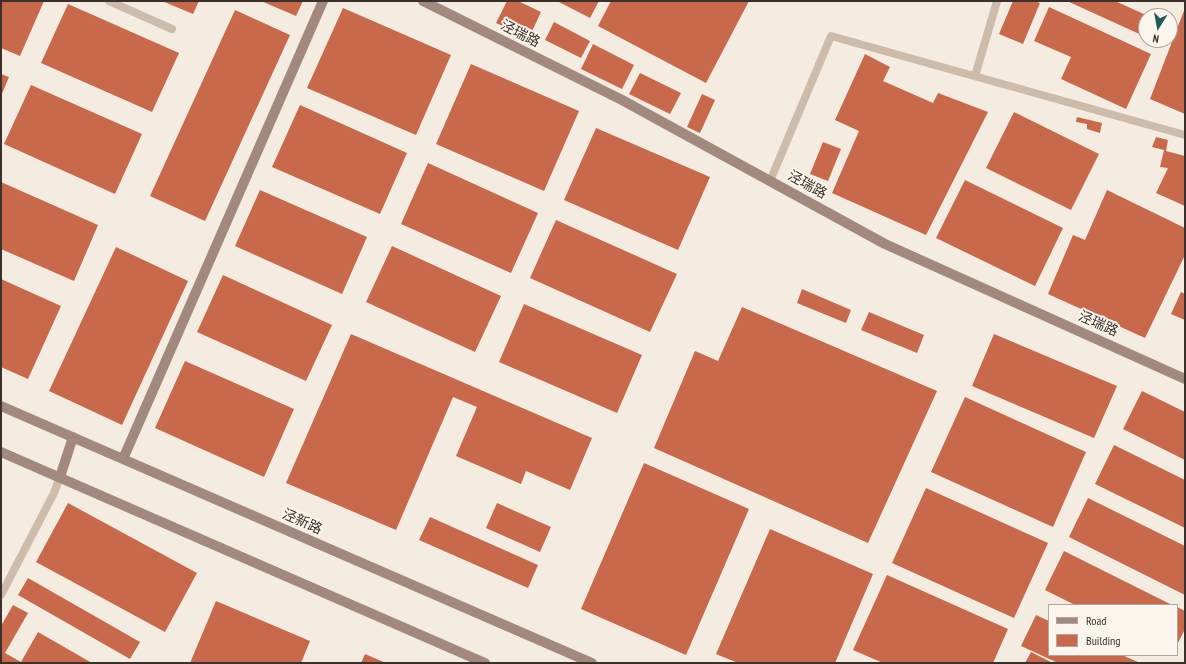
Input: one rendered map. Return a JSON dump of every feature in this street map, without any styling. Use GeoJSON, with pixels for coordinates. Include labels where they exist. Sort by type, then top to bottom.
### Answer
{"type":"FeatureCollection","features":[{"type":"Feature","properties":{"kind":"street"},"geometry":{"type":"LineString","coordinates":[[109,1],[172,29]]}},
{"type":"Feature","properties":{"kind":"street"},"geometry":{"type":"LineString","coordinates":[[123,459],[323,1]]}},
{"type":"Feature","properties":{"kind":"street","name":"泾瑞路"},"geometry":{"type":"LineString","coordinates":[[423,1],[622,100],[886,244],[1185,379]]}},
{"type":"Feature","properties":{"kind":"street"},"geometry":{"type":"LineString","coordinates":[[975,76],[997,1]]}},
{"type":"Feature","properties":{"kind":"street"},"geometry":{"type":"LineString","coordinates":[[770,181],[831,36],[1185,135]]}},
{"type":"Feature","properties":{"kind":"street","name":"泾新路"},"geometry":{"type":"LineString","coordinates":[[1,406],[592,663]]}},
{"type":"Feature","properties":{"kind":"street"},"geometry":{"type":"LineString","coordinates":[[1,595],[54,493],[73,437]]}},
{"type":"Feature","properties":{"kind":"street"},"geometry":{"type":"LineString","coordinates":[[1,452],[485,663]]}},
{"type":"Feature","properties":{"kind":"building"},"geometry":{"type":"Polygon","coordinates":[[[1,1],[44,1],[20,56],[1,48],[1,1]]]}},
{"type":"Feature","properties":{"kind":"building"},"geometry":{"type":"Polygon","coordinates":[[[162,1],[199,1],[193,14],[162,1]]]}},
{"type":"Feature","properties":{"kind":"building"},"geometry":{"type":"Polygon","coordinates":[[[261,1],[303,1],[296,16],[261,1]]]}},
{"type":"Feature","properties":{"kind":"building"},"geometry":{"type":"Polygon","coordinates":[[[507,1],[518,1],[541,12],[529,38],[496,23],[507,1]]]}},
{"type":"Feature","properties":{"kind":"building"},"geometry":{"type":"Polygon","coordinates":[[[557,1],[599,1],[590,18],[557,1]]]}},
{"type":"Feature","properties":{"kind":"building"},"geometry":{"type":"Polygon","coordinates":[[[611,1],[749,1],[706,83],[598,26],[611,1]]]}},
{"type":"Feature","properties":{"kind":"building"},"geometry":{"type":"Polygon","coordinates":[[[1013,1],[1035,1],[1040,3],[1023,44],[999,34],[1013,1]]]}},
{"type":"Feature","properties":{"kind":"building"},"geometry":{"type":"Polygon","coordinates":[[[1067,1],[1115,1],[1138,11],[1138,33],[1067,1]]]}},
{"type":"Feature","properties":{"kind":"building"},"geometry":{"type":"Polygon","coordinates":[[[68,4],[179,53],[152,112],[41,63],[68,4]]]}},
{"type":"Feature","properties":{"kind":"building"},"geometry":{"type":"Polygon","coordinates":[[[1049,7],[1151,54],[1126,109],[1061,79],[1071,57],[1034,41],[1049,7]]]}},
{"type":"Feature","properties":{"kind":"building"},"geometry":{"type":"Polygon","coordinates":[[[343,8],[451,55],[416,135],[307,88],[343,8]]]}},
{"type":"Feature","properties":{"kind":"building"},"geometry":{"type":"Polygon","coordinates":[[[1185,8],[1185,114],[1150,99],[1170,48],[1178,48],[1178,26],[1185,8]]]}},
{"type":"Feature","properties":{"kind":"building"},"geometry":{"type":"Polygon","coordinates":[[[235,10],[290,35],[205,221],[150,196],[235,10]]]}},
{"type":"Feature","properties":{"kind":"building"},"geometry":{"type":"Polygon","coordinates":[[[554,22],[590,41],[581,58],[545,40],[554,22]]]}},
{"type":"Feature","properties":{"kind":"building"},"geometry":{"type":"Polygon","coordinates":[[[593,44],[634,65],[622,89],[581,69],[593,44]]]}},
{"type":"Feature","properties":{"kind":"building"},"geometry":{"type":"Polygon","coordinates":[[[865,54],[890,67],[883,81],[933,103],[938,93],[988,112],[926,235],[832,193],[859,131],[835,120],[865,54]]]}},
{"type":"Feature","properties":{"kind":"building"},"geometry":{"type":"Polygon","coordinates":[[[471,64],[579,111],[544,191],[436,144],[471,64]]]}},
{"type":"Feature","properties":{"kind":"building"},"geometry":{"type":"Polygon","coordinates":[[[640,73],[681,93],[670,114],[629,94],[640,73]]]}},
{"type":"Feature","properties":{"kind":"building"},"geometry":{"type":"Polygon","coordinates":[[[1,74],[9,77],[1,96],[1,74]]]}},
{"type":"Feature","properties":{"kind":"building"},"geometry":{"type":"Polygon","coordinates":[[[31,85],[142,134],[115,194],[4,144],[31,85]]]}},
{"type":"Feature","properties":{"kind":"building"},"geometry":{"type":"Polygon","coordinates":[[[702,94],[715,100],[700,133],[687,127],[702,94]]]}},
{"type":"Feature","properties":{"kind":"building"},"geometry":{"type":"Polygon","coordinates":[[[300,105],[407,153],[380,214],[272,167],[300,105]]]}},
{"type":"Feature","properties":{"kind":"building"},"geometry":{"type":"Polygon","coordinates":[[[1014,112],[1099,154],[1071,210],[986,168],[1014,112]]]}},
{"type":"Feature","properties":{"kind":"building"},"geometry":{"type":"Polygon","coordinates":[[[1077,117],[1102,123],[1100,133],[1087,129],[1087,124],[1076,122],[1077,117]]]}},
{"type":"Feature","properties":{"kind":"building"},"geometry":{"type":"Polygon","coordinates":[[[596,128],[710,177],[678,250],[564,200],[596,128]]]}},
{"type":"Feature","properties":{"kind":"building"},"geometry":{"type":"Polygon","coordinates":[[[1156,137],[1168,140],[1166,151],[1185,156],[1185,206],[1156,193],[1168,168],[1160,167],[1164,150],[1152,147],[1156,137]]]}},
{"type":"Feature","properties":{"kind":"building"},"geometry":{"type":"Polygon","coordinates":[[[823,142],[841,149],[828,181],[810,174],[823,142]]]}},
{"type":"Feature","properties":{"kind":"building"},"geometry":{"type":"Polygon","coordinates":[[[428,163],[538,213],[511,273],[401,224],[428,163]]]}},
{"type":"Feature","properties":{"kind":"building"},"geometry":{"type":"Polygon","coordinates":[[[965,180],[1063,228],[1035,286],[936,238],[965,180]]]}},
{"type":"Feature","properties":{"kind":"building"},"geometry":{"type":"Polygon","coordinates":[[[1,182],[98,225],[74,281],[1,249],[1,182]]]}},
{"type":"Feature","properties":{"kind":"building"},"geometry":{"type":"Polygon","coordinates":[[[260,190],[367,237],[342,294],[235,246],[260,190]]]}},
{"type":"Feature","properties":{"kind":"building"},"geometry":{"type":"Polygon","coordinates":[[[1107,190],[1185,228],[1185,255],[1145,338],[1048,294],[1073,235],[1085,240],[1107,190]]]}},
{"type":"Feature","properties":{"kind":"building"},"geometry":{"type":"Polygon","coordinates":[[[556,220],[677,274],[650,332],[530,278],[556,220]]]}},
{"type":"Feature","properties":{"kind":"building"},"geometry":{"type":"Polygon","coordinates":[[[392,246],[501,296],[475,352],[366,302],[392,246]]]}},
{"type":"Feature","properties":{"kind":"building"},"geometry":{"type":"Polygon","coordinates":[[[116,247],[188,281],[122,425],[49,391],[116,247]]]}},
{"type":"Feature","properties":{"kind":"building"},"geometry":{"type":"Polygon","coordinates":[[[223,275],[332,325],[306,381],[197,332],[223,275]]]}},
{"type":"Feature","properties":{"kind":"building"},"geometry":{"type":"Polygon","coordinates":[[[1,279],[61,306],[28,379],[1,367],[1,279]]]}},
{"type":"Feature","properties":{"kind":"building"},"geometry":{"type":"Polygon","coordinates":[[[802,289],[851,310],[846,323],[797,303],[802,289]]]}},
{"type":"Feature","properties":{"kind":"building"},"geometry":{"type":"Polygon","coordinates":[[[1181,292],[1185,294],[1185,320],[1171,314],[1181,292]]]}},
{"type":"Feature","properties":{"kind":"building"},"geometry":{"type":"Polygon","coordinates":[[[524,304],[642,355],[617,413],[499,362],[524,304]]]}},
{"type":"Feature","properties":{"kind":"building"},"geometry":{"type":"Polygon","coordinates":[[[742,307],[937,391],[868,543],[654,448],[695,351],[718,361],[742,307]]]}},
{"type":"Feature","properties":{"kind":"building"},"geometry":{"type":"Polygon","coordinates":[[[869,312],[924,335],[917,353],[861,330],[869,312]]]}},
{"type":"Feature","properties":{"kind":"building"},"geometry":{"type":"Polygon","coordinates":[[[351,334],[592,438],[570,490],[526,471],[521,484],[456,456],[477,407],[453,397],[396,530],[286,483],[351,334]]]}},
{"type":"Feature","properties":{"kind":"building"},"geometry":{"type":"Polygon","coordinates":[[[994,334],[1117,386],[1094,438],[972,386],[994,334]]]}},
{"type":"Feature","properties":{"kind":"building"},"geometry":{"type":"Polygon","coordinates":[[[185,361],[294,409],[264,477],[155,428],[185,361]]]}},
{"type":"Feature","properties":{"kind":"building"},"geometry":{"type":"Polygon","coordinates":[[[1142,391],[1185,412],[1185,460],[1123,429],[1142,391]]]}},
{"type":"Feature","properties":{"kind":"building"},"geometry":{"type":"Polygon","coordinates":[[[965,397],[1086,452],[1053,527],[931,472],[965,397]]]}},
{"type":"Feature","properties":{"kind":"building"},"geometry":{"type":"Polygon","coordinates":[[[1114,445],[1185,480],[1185,528],[1095,484],[1114,445]]]}},
{"type":"Feature","properties":{"kind":"building"},"geometry":{"type":"Polygon","coordinates":[[[644,463],[749,509],[686,655],[581,609],[644,463]]]}},
{"type":"Feature","properties":{"kind":"building"},"geometry":{"type":"Polygon","coordinates":[[[926,488],[1048,543],[1014,618],[892,563],[926,488]]]}},
{"type":"Feature","properties":{"kind":"building"},"geometry":{"type":"Polygon","coordinates":[[[1088,498],[1185,546],[1185,595],[1069,537],[1088,498]]]}},
{"type":"Feature","properties":{"kind":"building"},"geometry":{"type":"Polygon","coordinates":[[[68,503],[197,573],[165,632],[36,562],[68,503]]]}},
{"type":"Feature","properties":{"kind":"building"},"geometry":{"type":"Polygon","coordinates":[[[497,503],[551,527],[540,552],[486,528],[497,503]]]}},
{"type":"Feature","properties":{"kind":"building"},"geometry":{"type":"Polygon","coordinates":[[[430,517],[538,565],[528,588],[419,540],[430,517]]]}},
{"type":"Feature","properties":{"kind":"building"},"geometry":{"type":"Polygon","coordinates":[[[770,529],[873,574],[835,663],[738,663],[716,654],[770,529]]]}},
{"type":"Feature","properties":{"kind":"building"},"geometry":{"type":"Polygon","coordinates":[[[1064,551],[1170,604],[1073,604],[1045,590],[1064,551]]]}},
{"type":"Feature","properties":{"kind":"building"},"geometry":{"type":"Polygon","coordinates":[[[887,575],[1008,629],[993,663],[883,663],[853,650],[887,575]]]}},
{"type":"Feature","properties":{"kind":"building"},"geometry":{"type":"Polygon","coordinates":[[[28,578],[140,642],[130,659],[18,595],[28,578]]]}},
{"type":"Feature","properties":{"kind":"building"},"geometry":{"type":"Polygon","coordinates":[[[216,601],[310,641],[301,663],[190,663],[216,601]]]}},
{"type":"Feature","properties":{"kind":"building"},"geometry":{"type":"Polygon","coordinates":[[[13,605],[28,613],[5,653],[21,662],[38,632],[92,663],[1,663],[1,626],[13,605]]]}},
{"type":"Feature","properties":{"kind":"building"},"geometry":{"type":"Polygon","coordinates":[[[1178,608],[1185,611],[1185,629],[1178,643],[1178,608]]]}},
{"type":"Feature","properties":{"kind":"building"},"geometry":{"type":"Polygon","coordinates":[[[1036,615],[1048,621],[1048,656],[1124,656],[1140,663],[1058,663],[1021,646],[1036,615]]]}},
{"type":"Feature","properties":{"kind":"building"},"geometry":{"type":"Polygon","coordinates":[[[1031,652],[1053,663],[1025,663],[1031,652]]]}},
{"type":"Feature","properties":{"kind":"building"},"geometry":{"type":"Polygon","coordinates":[[[365,654],[386,663],[361,663],[365,654]]]}}]}
